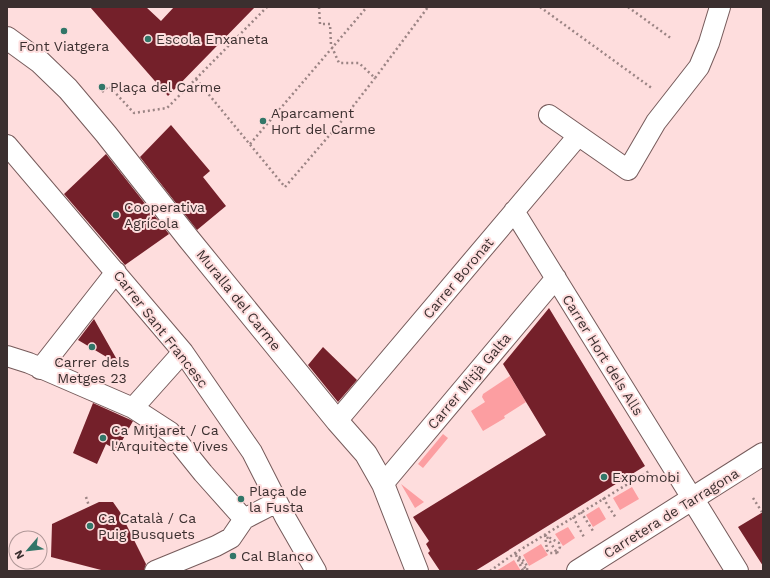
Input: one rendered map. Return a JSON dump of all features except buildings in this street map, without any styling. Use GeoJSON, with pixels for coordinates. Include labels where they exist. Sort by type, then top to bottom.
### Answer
{"type":"FeatureCollection","features":[{"type":"Feature","properties":{"kind":"main road","name":"Muralla del Carme"},"geometry":{"type":"LineString","coordinates":[[7,38],[40,62],[68,89],[106,134],[188,238],[341,416],[366,454],[383,484],[417,571]]}},
{"type":"Feature","properties":{"kind":"main road","name":"Carretera de Tarragona"},"geometry":{"type":"LineString","coordinates":[[578,571],[763,454]]}},
{"type":"Feature","properties":{"kind":"main road"},"geometry":{"type":"LineString","coordinates":[[692,498],[737,571]]}},
{"type":"Feature","properties":{"kind":"street"},"geometry":{"type":"LineString","coordinates":[[549,115],[628,170],[656,122],[699,67],[709,43],[720,7]]}},
{"type":"Feature","properties":{"kind":"street","name":"Carrer Boronat"},"geometry":{"type":"LineString","coordinates":[[341,416],[578,136]]}},
{"type":"Feature","properties":{"kind":"street","name":"Carrer Sant Francesc"},"geometry":{"type":"LineString","coordinates":[[8,149],[116,272],[183,352],[252,452],[277,502],[316,571]]}},
{"type":"Feature","properties":{"kind":"street","name":"Carrer Hort dels Alls"},"geometry":{"type":"LineString","coordinates":[[514,211],[692,498]]}},
{"type":"Feature","properties":{"kind":"street"},"geometry":{"type":"LineString","coordinates":[[40,369],[116,272]]}},
{"type":"Feature","properties":{"kind":"street","name":"Carrer Mitjà Galta"},"geometry":{"type":"LineString","coordinates":[[383,484],[556,278]]}},
{"type":"Feature","properties":{"kind":"street"},"geometry":{"type":"LineString","coordinates":[[133,408],[183,352]]}},
{"type":"Feature","properties":{"kind":"street"},"geometry":{"type":"LineString","coordinates":[[7,356],[28,363],[133,408],[170,432],[203,473],[244,519]]}},
{"type":"Feature","properties":{"kind":"street"},"geometry":{"type":"LineString","coordinates":[[155,571],[216,546],[231,538],[244,519],[277,502]]}},
{"type":"Feature","properties":{"kind":"path"},"geometry":{"type":"LineString","coordinates":[[109,86],[134,114],[167,108],[267,7]]}},
{"type":"Feature","properties":{"kind":"path"},"geometry":{"type":"LineString","coordinates":[[319,7],[320,24],[330,24],[333,48],[339,63],[359,63],[375,78]]}},
{"type":"Feature","properties":{"kind":"path"},"geometry":{"type":"LineString","coordinates":[[250,144],[367,7]]}},
{"type":"Feature","properties":{"kind":"path"},"geometry":{"type":"LineString","coordinates":[[196,79],[285,186],[340,123],[428,7]]}},
{"type":"Feature","properties":{"kind":"path"},"geometry":{"type":"LineString","coordinates":[[540,7],[657,92]]}},
{"type":"Feature","properties":{"kind":"path"},"geometry":{"type":"LineString","coordinates":[[628,7],[672,39]]}},
{"type":"Feature","properties":{"kind":"path"},"geometry":{"type":"LineString","coordinates":[[490,571],[515,553],[651,470]]}},
{"type":"Feature","properties":{"kind":"path"},"geometry":{"type":"LineString","coordinates":[[86,497],[89,506]]}},
{"type":"Feature","properties":{"kind":"path"},"geometry":{"type":"LineString","coordinates":[[603,498],[616,518]]}},
{"type":"Feature","properties":{"kind":"path"},"geometry":{"type":"LineString","coordinates":[[754,498],[762,512]]}},
{"type":"Feature","properties":{"kind":"path"},"geometry":{"type":"LineString","coordinates":[[581,512],[593,532]]}},
{"type":"Feature","properties":{"kind":"path"},"geometry":{"type":"LineString","coordinates":[[573,517],[584,537]]}},
{"type":"Feature","properties":{"kind":"path"},"geometry":{"type":"LineString","coordinates":[[545,535],[559,543],[560,547],[557,553]]}},
{"type":"Feature","properties":{"kind":"path"},"geometry":{"type":"LineString","coordinates":[[545,535],[549,554],[557,553]]}},
{"type":"Feature","properties":{"kind":"path"},"geometry":{"type":"LineString","coordinates":[[545,535],[557,553]]}},
{"type":"Feature","properties":{"kind":"path"},"geometry":{"type":"LineString","coordinates":[[515,553],[526,563],[527,571]]}},
{"type":"Feature","properties":{"kind":"path"},"geometry":{"type":"LineString","coordinates":[[515,553],[522,569],[527,571]]}},
{"type":"Feature","properties":{"kind":"shaded area"},"geometry":{"type":"Polygon","coordinates":[[[510,376],[526,402],[504,416],[505,418],[483,431],[471,411],[485,402],[482,397],[483,394],[510,376]]]}},
{"type":"Feature","properties":{"kind":"shaded area"},"geometry":{"type":"Polygon","coordinates":[[[443,434],[448,438],[423,468],[418,464],[443,434]]]}},
{"type":"Feature","properties":{"kind":"shaded area"},"geometry":{"type":"Polygon","coordinates":[[[401,484],[424,502],[415,508],[401,484]]]}},
{"type":"Feature","properties":{"kind":"shaded area"},"geometry":{"type":"Polygon","coordinates":[[[632,487],[639,499],[620,510],[613,498],[632,487]]]}},
{"type":"Feature","properties":{"kind":"shaded area"},"geometry":{"type":"Polygon","coordinates":[[[599,507],[606,519],[593,527],[586,515],[599,507]]]}},
{"type":"Feature","properties":{"kind":"shaded area"},"geometry":{"type":"Polygon","coordinates":[[[568,527],[575,538],[563,546],[555,534],[568,527]]]}},
{"type":"Feature","properties":{"kind":"shaded area"},"geometry":{"type":"Polygon","coordinates":[[[541,544],[548,555],[529,566],[523,555],[541,544]]]}},
{"type":"Feature","properties":{"kind":"shaded area"},"geometry":{"type":"Polygon","coordinates":[[[514,560],[521,571],[496,571],[514,560]]]}},
{"type":"Feature","properties":{"kind":"place","name":"Font Viatgera"},"geometry":{"type":"Point","coordinates":[64,31]}},
{"type":"Feature","properties":{"kind":"place","name":"Escola Enxaneta"},"geometry":{"type":"Point","coordinates":[148,39]}},
{"type":"Feature","properties":{"kind":"place","name":"Plaça del Carme"},"geometry":{"type":"Point","coordinates":[102,87]}},
{"type":"Feature","properties":{"kind":"place","name":"Aparcament Hort del Carme"},"geometry":{"type":"Point","coordinates":[263,121]}},
{"type":"Feature","properties":{"kind":"place","name":"Cooperativa Agrícola"},"geometry":{"type":"Point","coordinates":[116,215]}},
{"type":"Feature","properties":{"kind":"place","name":"Carrer dels Metges 23"},"geometry":{"type":"Point","coordinates":[92,347]}},
{"type":"Feature","properties":{"kind":"place","name":"Ca Mitjaret / Ca l'Arquitecte Vives"},"geometry":{"type":"Point","coordinates":[103,438]}},
{"type":"Feature","properties":{"kind":"place","name":"Expomobi"},"geometry":{"type":"Point","coordinates":[604,477]}},
{"type":"Feature","properties":{"kind":"place","name":"Plaça de la Fusta"},"geometry":{"type":"Point","coordinates":[241,499]}},
{"type":"Feature","properties":{"kind":"place","name":"Ca Català / Ca Puig Busquets"},"geometry":{"type":"Point","coordinates":[90,526]}},
{"type":"Feature","properties":{"kind":"place","name":"Cal Blanco"},"geometry":{"type":"Point","coordinates":[233,556]}}]}
